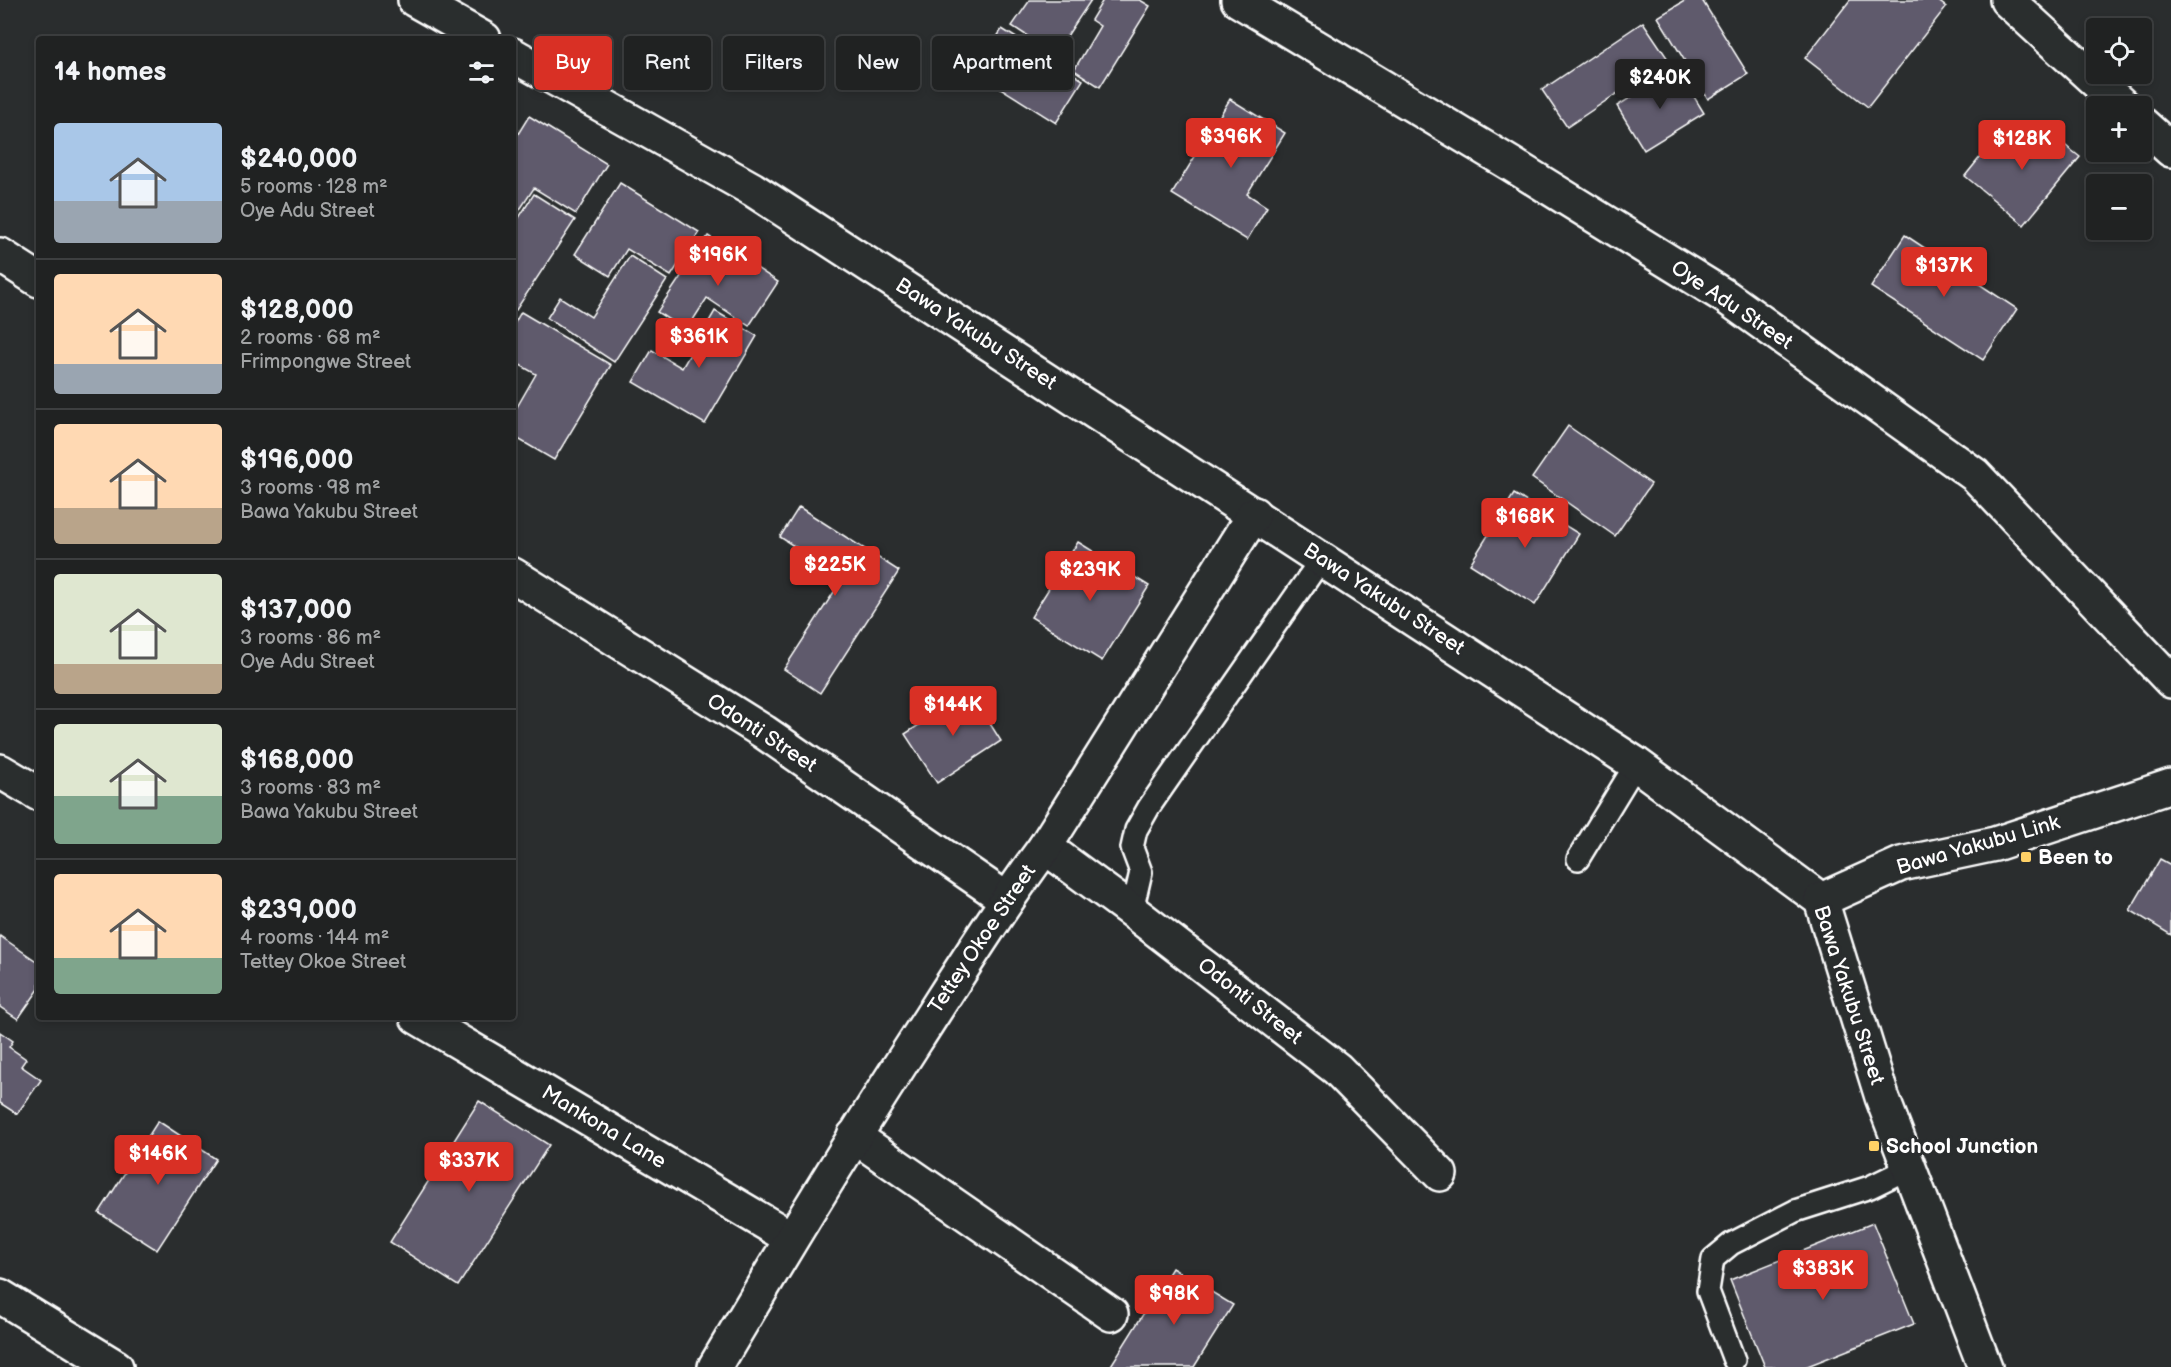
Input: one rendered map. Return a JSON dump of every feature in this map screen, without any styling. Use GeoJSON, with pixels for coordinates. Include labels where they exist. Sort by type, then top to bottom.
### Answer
{"type":"FeatureCollection","features":[{"type":"Feature","properties":{"kind":"street"},"geometry":{"type":"LineString","coordinates":[[415,0],[479,36]]}},
{"type":"Feature","properties":{"kind":"street","name":"Oye Adu Street"},"geometry":{"type":"LineString","coordinates":[[1238,0],[1726,297],[1975,475],[2171,681]]}},
{"type":"Feature","properties":{"kind":"street"},"geometry":{"type":"LineString","coordinates":[[2007,0],[2112,96]]}},
{"type":"Feature","properties":{"kind":"street","name":"Bawa Yakubu Street"},"geometry":{"type":"LineString","coordinates":[[516,57],[752,189],[1636,764],[1821,900],[1882,1097],[1985,1367]]}},
{"type":"Feature","properties":{"kind":"street"},"geometry":{"type":"LineString","coordinates":[[2152,133],[2170,148]]}},
{"type":"Feature","properties":{"kind":"street"},"geometry":{"type":"LineString","coordinates":[[0,255],[36,278]]}},
{"type":"Feature","properties":{"kind":"street","name":"Tettey Okoe Street"},"geometry":{"type":"LineString","coordinates":[[715,1367],[790,1238],[854,1136],[1006,899],[1045,847],[1254,514]]}},
{"type":"Feature","properties":{"kind":"street","name":"Odonti Street"},"geometry":{"type":"LineString","coordinates":[[516,577],[764,732],[1006,899]]}},
{"type":"Feature","properties":{"kind":"street"},"geometry":{"type":"LineString","coordinates":[[0,771],[36,792]]}},
{"type":"Feature","properties":{"kind":"street","name":"Bawa Yakubu Link"},"geometry":{"type":"LineString","coordinates":[[1821,900],[1901,864],[1995,844],[2171,786]]}},
{"type":"Feature","properties":{"kind":"street","name":"Odonti Street"},"geometry":{"type":"LineString","coordinates":[[1045,847],[1337,1068],[1440,1174]]}},
{"type":"Feature","properties":{"kind":"street","name":"Mankona Lane"},"geometry":{"type":"LineString","coordinates":[[422,1020],[790,1238]]}},
{"type":"Feature","properties":{"kind":"street"},"geometry":{"type":"LineString","coordinates":[[854,1136],[1111,1314]]}},
{"type":"Feature","properties":{"kind":"street"},"geometry":{"type":"LineString","coordinates":[[0,1296],[116,1367]]}},
{"type":"Feature","properties":{"kind":"lane"},"geometry":{"type":"LineString","coordinates":[[1132,911],[1141,872],[1132,848],[1136,830],[1149,807],[1322,558]]}},
{"type":"Feature","properties":{"kind":"lane"},"geometry":{"type":"LineString","coordinates":[[1578,859],[1636,764]]}},
{"type":"Feature","properties":{"kind":"lane"},"geometry":{"type":"LineString","coordinates":[[1734,1360],[1708,1291],[1713,1259],[1731,1244],[1795,1211],[1870,1188],[1909,1167]]}},
{"type":"Feature","properties":{"kind":"building"},"geometry":{"type":"Polygon","coordinates":[[[1030,0],[1091,0],[1067,36],[1027,36],[1012,26],[1030,0]]]}},
{"type":"Feature","properties":{"kind":"building"},"geometry":{"type":"Polygon","coordinates":[[[1103,0],[1140,0],[1150,6],[1100,87],[1074,70],[1100,26],[1091,20],[1103,0]]]}},
{"type":"Feature","properties":{"kind":"building"},"geometry":{"type":"Polygon","coordinates":[[[1686,0],[1702,0],[1748,74],[1708,99],[1658,17],[1686,0]]]}},
{"type":"Feature","properties":{"kind":"building"},"geometry":{"type":"Polygon","coordinates":[[[1850,0],[1937,0],[1946,7],[1868,107],[1805,58],[1850,0]]]}},
{"type":"Feature","properties":{"kind":"building"},"geometry":{"type":"Polygon","coordinates":[[[1643,22],[1668,59],[1567,127],[1542,90],[1643,22]]]}},
{"type":"Feature","properties":{"kind":"building"},"geometry":{"type":"Polygon","coordinates":[[[1002,29],[1013,36],[998,36],[1002,29]]]}},
{"type":"Feature","properties":{"kind":"building"},"geometry":{"type":"Polygon","coordinates":[[[1677,69],[1704,113],[1644,150],[1617,106],[1677,69]]]}},
{"type":"Feature","properties":{"kind":"building"},"geometry":{"type":"Polygon","coordinates":[[[1073,74],[1083,80],[1056,123],[1004,90],[1073,90],[1073,74]]]}},
{"type":"Feature","properties":{"kind":"building"},"geometry":{"type":"Polygon","coordinates":[[[1230,99],[1285,133],[1247,194],[1267,207],[1247,240],[1172,194],[1230,99]]]}},
{"type":"Feature","properties":{"kind":"building"},"geometry":{"type":"Polygon","coordinates":[[[529,116],[607,164],[576,214],[534,188],[516,215],[516,137],[529,116]]]}},
{"type":"Feature","properties":{"kind":"building"},"geometry":{"type":"Polygon","coordinates":[[[2038,124],[2080,157],[2024,225],[1965,176],[2002,130],[2021,146],[2038,124]]]}},
{"type":"Feature","properties":{"kind":"building"},"geometry":{"type":"Polygon","coordinates":[[[620,183],[699,232],[671,276],[627,249],[610,276],[575,254],[620,183]]]}},
{"type":"Feature","properties":{"kind":"building"},"geometry":{"type":"Polygon","coordinates":[[[534,194],[575,220],[516,310],[516,222],[534,194]]]}},
{"type":"Feature","properties":{"kind":"building"},"geometry":{"type":"Polygon","coordinates":[[[1905,235],[2017,309],[1983,360],[1871,287],[1905,235]]]}},
{"type":"Feature","properties":{"kind":"building"},"geometry":{"type":"Polygon","coordinates":[[[708,236],[778,282],[749,326],[707,298],[686,331],[657,312],[708,236]]]}},
{"type":"Feature","properties":{"kind":"building"},"geometry":{"type":"Polygon","coordinates":[[[630,256],[667,280],[614,362],[547,318],[560,297],[591,317],[630,256]]]}},
{"type":"Feature","properties":{"kind":"building"},"geometry":{"type":"Polygon","coordinates":[[[715,311],[757,336],[705,424],[633,382],[652,350],[682,368],[715,311]]]}},
{"type":"Feature","properties":{"kind":"building"},"geometry":{"type":"Polygon","coordinates":[[[521,312],[611,365],[554,460],[516,438],[516,409],[536,374],[516,363],[516,321],[521,312]]]}},
{"type":"Feature","properties":{"kind":"building"},"geometry":{"type":"Polygon","coordinates":[[[1568,426],[1651,484],[1615,536],[1532,478],[1568,426]]]}},
{"type":"Feature","properties":{"kind":"building"},"geometry":{"type":"Polygon","coordinates":[[[1514,494],[1579,534],[1535,605],[1470,564],[1514,494]]]}},
{"type":"Feature","properties":{"kind":"building"},"geometry":{"type":"Polygon","coordinates":[[[799,507],[899,571],[820,693],[784,669],[843,578],[780,537],[799,507]]]}},
{"type":"Feature","properties":{"kind":"building"},"geometry":{"type":"Polygon","coordinates":[[[1078,542],[1149,586],[1102,661],[1031,617],[1078,542]]]}},
{"type":"Feature","properties":{"kind":"building"},"geometry":{"type":"Polygon","coordinates":[[[970,692],[1001,741],[937,783],[905,734],[970,692]]]}},
{"type":"Feature","properties":{"kind":"building"},"geometry":{"type":"Polygon","coordinates":[[[2160,859],[2171,865],[2171,935],[2130,910],[2160,859]]]}},
{"type":"Feature","properties":{"kind":"building"},"geometry":{"type":"Polygon","coordinates":[[[0,936],[36,961],[36,993],[18,1019],[0,1007],[0,936]]]}},
{"type":"Feature","properties":{"kind":"building"},"geometry":{"type":"Polygon","coordinates":[[[0,1032],[13,1041],[9,1047],[26,1059],[21,1066],[41,1080],[17,1114],[0,1103],[0,1032]]]}},
{"type":"Feature","properties":{"kind":"building"},"geometry":{"type":"Polygon","coordinates":[[[479,1101],[549,1145],[458,1286],[390,1242],[479,1101]]]}},
{"type":"Feature","properties":{"kind":"building"},"geometry":{"type":"Polygon","coordinates":[[[158,1121],[216,1159],[157,1250],[99,1213],[158,1121]]]}},
{"type":"Feature","properties":{"kind":"building"},"geometry":{"type":"Polygon","coordinates":[[[1873,1223],[1914,1324],[1805,1367],[1765,1367],[1730,1280],[1873,1223]]]}},
{"type":"Feature","properties":{"kind":"building"},"geometry":{"type":"Polygon","coordinates":[[[1172,1268],[1233,1305],[1194,1367],[1110,1367],[1172,1268]]]}},
{"type":"Feature","properties":{"kind":"place","name":"Been to"},"geometry":{"type":"Point","coordinates":[2026,857]}},
{"type":"Feature","properties":{"kind":"place","name":"School Junction"},"geometry":{"type":"Point","coordinates":[1874,1146]}}]}
